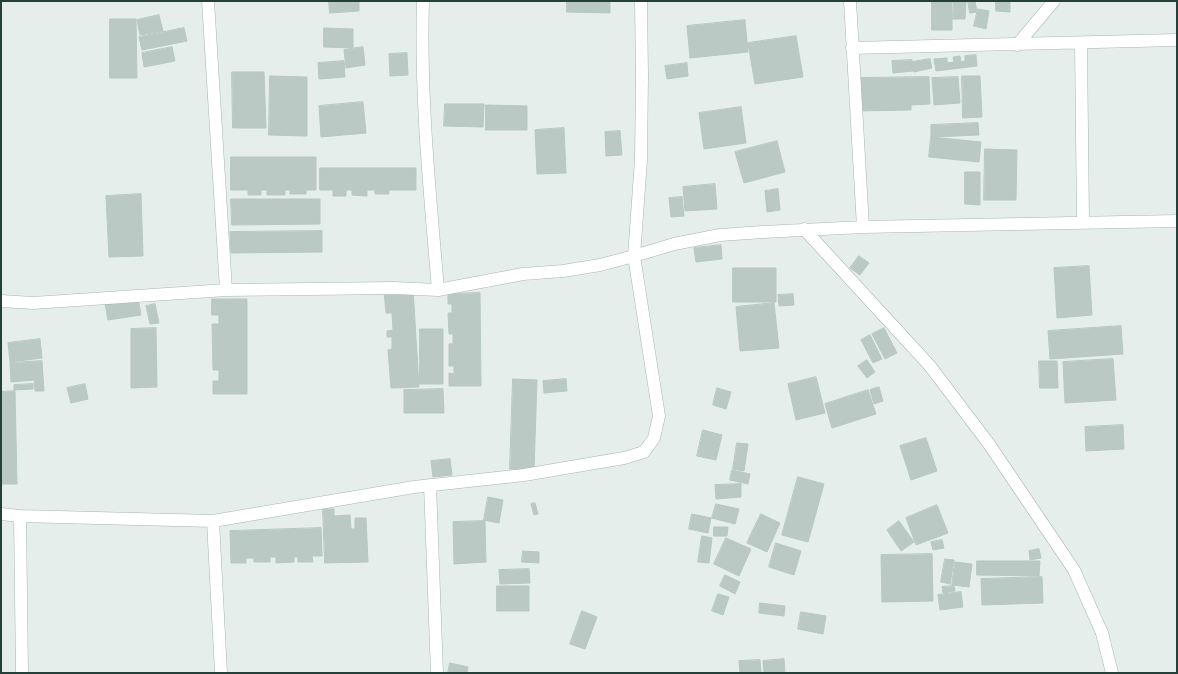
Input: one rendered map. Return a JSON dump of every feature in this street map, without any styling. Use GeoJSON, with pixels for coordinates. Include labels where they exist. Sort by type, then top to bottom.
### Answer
{"type":"FeatureCollection","features":[{"type":"Feature","properties":{"kind":"street"},"geometry":{"type":"LineString","coordinates":[[208,1],[226,290]]}},
{"type":"Feature","properties":{"kind":"street"},"geometry":{"type":"LineString","coordinates":[[423,1],[422,29],[426,133],[438,290]]}},
{"type":"Feature","properties":{"kind":"street"},"geometry":{"type":"LineString","coordinates":[[1,514],[20,516],[213,521],[414,487],[524,475],[624,458],[644,452],[654,438],[659,416],[634,256],[641,160],[641,1]]}},
{"type":"Feature","properties":{"kind":"street"},"geometry":{"type":"LineString","coordinates":[[850,1],[863,228]]}},
{"type":"Feature","properties":{"kind":"street"},"geometry":{"type":"LineString","coordinates":[[1017,44],[1054,1]]}},
{"type":"Feature","properties":{"kind":"street"},"geometry":{"type":"LineString","coordinates":[[852,48],[1177,40]]}},
{"type":"Feature","properties":{"kind":"street"},"geometry":{"type":"LineString","coordinates":[[1081,43],[1083,223]]}},
{"type":"Feature","properties":{"kind":"street"},"geometry":{"type":"LineString","coordinates":[[1,301],[33,303],[226,290],[394,288],[438,290],[523,274],[563,271],[600,265],[674,244],[720,235],[804,229],[1177,221]]}},
{"type":"Feature","properties":{"kind":"street"},"geometry":{"type":"LineString","coordinates":[[804,229],[930,366],[989,444],[1074,570],[1102,633],[1112,673]]}},
{"type":"Feature","properties":{"kind":"street"},"geometry":{"type":"LineString","coordinates":[[430,485],[437,673]]}},
{"type":"Feature","properties":{"kind":"street"},"geometry":{"type":"LineString","coordinates":[[20,516],[22,673]]}},
{"type":"Feature","properties":{"kind":"street"},"geometry":{"type":"LineString","coordinates":[[213,521],[221,673]]}},
{"type":"Feature","properties":{"kind":"building"},"geometry":{"type":"Polygon","coordinates":[[[329,1],[359,1],[359,11],[330,13],[329,1]]]}},
{"type":"Feature","properties":{"kind":"building"},"geometry":{"type":"Polygon","coordinates":[[[567,1],[610,1],[610,13],[567,12],[567,1]]]}},
{"type":"Feature","properties":{"kind":"building"},"geometry":{"type":"Polygon","coordinates":[[[932,1],[952,1],[952,30],[932,30],[932,1]]]}},
{"type":"Feature","properties":{"kind":"building"},"geometry":{"type":"Polygon","coordinates":[[[954,1],[966,1],[965,19],[953,19],[954,1]]]}},
{"type":"Feature","properties":{"kind":"building"},"geometry":{"type":"Polygon","coordinates":[[[968,1],[975,1],[977,12],[970,13],[968,1]]]}},
{"type":"Feature","properties":{"kind":"building"},"geometry":{"type":"Polygon","coordinates":[[[996,1],[1010,1],[1010,12],[996,11],[996,1]]]}},
{"type":"Feature","properties":{"kind":"building"},"geometry":{"type":"Polygon","coordinates":[[[978,9],[989,11],[986,29],[974,26],[978,9]]]}},
{"type":"Feature","properties":{"kind":"building"},"geometry":{"type":"Polygon","coordinates":[[[159,15],[163,31],[140,35],[137,20],[159,15]]]}},
{"type":"Feature","properties":{"kind":"building"},"geometry":{"type":"Polygon","coordinates":[[[110,19],[136,19],[137,78],[110,78],[110,19]]]}},
{"type":"Feature","properties":{"kind":"building"},"geometry":{"type":"Polygon","coordinates":[[[745,20],[748,52],[690,58],[687,26],[745,20]]]}},
{"type":"Feature","properties":{"kind":"building"},"geometry":{"type":"Polygon","coordinates":[[[184,28],[187,41],[142,50],[139,37],[184,28]]]}},
{"type":"Feature","properties":{"kind":"building"},"geometry":{"type":"Polygon","coordinates":[[[324,28],[353,29],[353,48],[324,47],[324,28]]]}},
{"type":"Feature","properties":{"kind":"building"},"geometry":{"type":"Polygon","coordinates":[[[796,36],[803,77],[755,84],[748,43],[796,36]]]}},
{"type":"Feature","properties":{"kind":"building"},"geometry":{"type":"Polygon","coordinates":[[[172,47],[175,61],[144,67],[142,53],[172,47]]]}},
{"type":"Feature","properties":{"kind":"building"},"geometry":{"type":"Polygon","coordinates":[[[363,47],[365,65],[346,68],[344,50],[363,47]]]}},
{"type":"Feature","properties":{"kind":"building"},"geometry":{"type":"Polygon","coordinates":[[[407,53],[408,75],[390,76],[389,54],[407,53]]]}},
{"type":"Feature","properties":{"kind":"building"},"geometry":{"type":"Polygon","coordinates":[[[976,55],[977,66],[936,71],[934,59],[947,58],[947,63],[954,62],[953,57],[960,56],[961,62],[965,61],[965,56],[976,55]]]}},
{"type":"Feature","properties":{"kind":"building"},"geometry":{"type":"Polygon","coordinates":[[[930,59],[932,68],[914,72],[912,62],[930,59]]]}},
{"type":"Feature","properties":{"kind":"building"},"geometry":{"type":"Polygon","coordinates":[[[912,60],[913,71],[893,73],[892,61],[912,60]]]}},
{"type":"Feature","properties":{"kind":"building"},"geometry":{"type":"Polygon","coordinates":[[[344,61],[345,77],[319,79],[318,63],[344,61]]]}},
{"type":"Feature","properties":{"kind":"building"},"geometry":{"type":"Polygon","coordinates":[[[687,63],[688,76],[667,79],[665,66],[687,63]]]}},
{"type":"Feature","properties":{"kind":"building"},"geometry":{"type":"Polygon","coordinates":[[[232,72],[264,72],[266,128],[233,128],[232,72]]]}},
{"type":"Feature","properties":{"kind":"building"},"geometry":{"type":"Polygon","coordinates":[[[270,76],[307,77],[307,136],[269,135],[270,76]]]}},
{"type":"Feature","properties":{"kind":"building"},"geometry":{"type":"Polygon","coordinates":[[[962,76],[980,76],[982,117],[963,118],[962,76]]]}},
{"type":"Feature","properties":{"kind":"building"},"geometry":{"type":"Polygon","coordinates":[[[929,77],[930,104],[911,105],[911,110],[857,111],[857,78],[929,77]]]}},
{"type":"Feature","properties":{"kind":"building"},"geometry":{"type":"Polygon","coordinates":[[[958,77],[960,103],[934,105],[932,78],[958,77]]]}},
{"type":"Feature","properties":{"kind":"building"},"geometry":{"type":"Polygon","coordinates":[[[363,102],[366,133],[321,137],[319,106],[363,102]]]}},
{"type":"Feature","properties":{"kind":"building"},"geometry":{"type":"Polygon","coordinates":[[[445,104],[484,104],[483,127],[444,126],[445,104]]]}},
{"type":"Feature","properties":{"kind":"building"},"geometry":{"type":"Polygon","coordinates":[[[486,105],[527,106],[527,130],[486,130],[486,105]]]}},
{"type":"Feature","properties":{"kind":"building"},"geometry":{"type":"Polygon","coordinates":[[[741,107],[746,143],[704,149],[699,113],[741,107]]]}},
{"type":"Feature","properties":{"kind":"building"},"geometry":{"type":"Polygon","coordinates":[[[978,123],[979,135],[931,137],[931,125],[978,123]]]}},
{"type":"Feature","properties":{"kind":"building"},"geometry":{"type":"Polygon","coordinates":[[[564,128],[566,173],[537,174],[535,130],[564,128]]]}},
{"type":"Feature","properties":{"kind":"building"},"geometry":{"type":"Polygon","coordinates":[[[620,131],[622,155],[606,156],[605,132],[620,131]]]}},
{"type":"Feature","properties":{"kind":"building"},"geometry":{"type":"Polygon","coordinates":[[[931,137],[981,142],[979,162],[929,157],[931,137]]]}},
{"type":"Feature","properties":{"kind":"building"},"geometry":{"type":"Polygon","coordinates":[[[777,141],[785,172],[744,183],[735,152],[777,141]]]}},
{"type":"Feature","properties":{"kind":"building"},"geometry":{"type":"Polygon","coordinates":[[[985,149],[1017,150],[1016,200],[984,200],[985,149]]]}},
{"type":"Feature","properties":{"kind":"building"},"geometry":{"type":"Polygon","coordinates":[[[231,157],[316,157],[316,190],[306,190],[306,194],[290,194],[290,190],[285,190],[285,195],[267,195],[267,190],[261,190],[261,195],[248,195],[248,190],[231,190],[231,157]]]}},
{"type":"Feature","properties":{"kind":"building"},"geometry":{"type":"Polygon","coordinates":[[[320,168],[416,168],[416,190],[389,190],[389,194],[375,194],[375,190],[367,190],[367,196],[352,195],[352,190],[346,190],[346,196],[333,196],[333,190],[320,190],[320,168]]]}},
{"type":"Feature","properties":{"kind":"building"},"geometry":{"type":"Polygon","coordinates":[[[965,172],[980,172],[980,205],[965,204],[965,172]]]}},
{"type":"Feature","properties":{"kind":"building"},"geometry":{"type":"Polygon","coordinates":[[[715,184],[717,209],[685,211],[683,187],[715,184]]]}},
{"type":"Feature","properties":{"kind":"building"},"geometry":{"type":"Polygon","coordinates":[[[778,189],[780,210],[767,212],[765,191],[778,189]]]}},
{"type":"Feature","properties":{"kind":"building"},"geometry":{"type":"Polygon","coordinates":[[[141,194],[143,256],[109,257],[106,196],[141,194]]]}},
{"type":"Feature","properties":{"kind":"building"},"geometry":{"type":"Polygon","coordinates":[[[682,197],[684,216],[671,217],[669,198],[682,197]]]}},
{"type":"Feature","properties":{"kind":"building"},"geometry":{"type":"Polygon","coordinates":[[[231,199],[320,199],[320,224],[232,225],[231,199]]]}},
{"type":"Feature","properties":{"kind":"building"},"geometry":{"type":"Polygon","coordinates":[[[322,231],[322,252],[231,253],[230,232],[322,231]]]}},
{"type":"Feature","properties":{"kind":"building"},"geometry":{"type":"Polygon","coordinates":[[[721,245],[722,259],[696,262],[694,248],[721,245]]]}},
{"type":"Feature","properties":{"kind":"building"},"geometry":{"type":"Polygon","coordinates":[[[859,256],[869,263],[860,275],[850,268],[859,256]]]}},
{"type":"Feature","properties":{"kind":"building"},"geometry":{"type":"Polygon","coordinates":[[[1089,266],[1092,315],[1057,318],[1054,268],[1089,266]]]}},
{"type":"Feature","properties":{"kind":"building"},"geometry":{"type":"Polygon","coordinates":[[[733,268],[776,268],[776,302],[733,302],[733,268]]]}},
{"type":"Feature","properties":{"kind":"building"},"geometry":{"type":"Polygon","coordinates":[[[413,289],[419,387],[391,388],[388,350],[392,349],[392,337],[387,337],[387,331],[393,330],[392,313],[386,313],[384,291],[413,289]]]}},
{"type":"Feature","properties":{"kind":"building"},"geometry":{"type":"Polygon","coordinates":[[[480,293],[481,386],[449,386],[449,373],[454,374],[454,366],[449,366],[449,344],[453,344],[453,334],[449,334],[448,313],[452,313],[452,304],[448,304],[448,294],[480,293]]]}},
{"type":"Feature","properties":{"kind":"building"},"geometry":{"type":"Polygon","coordinates":[[[793,294],[794,305],[779,306],[778,295],[793,294]]]}},
{"type":"Feature","properties":{"kind":"building"},"geometry":{"type":"Polygon","coordinates":[[[138,298],[141,315],[108,320],[105,303],[138,298]]]}},
{"type":"Feature","properties":{"kind":"building"},"geometry":{"type":"Polygon","coordinates":[[[212,299],[247,299],[247,394],[213,394],[213,381],[219,381],[219,370],[213,370],[212,324],[219,324],[219,315],[212,315],[212,299]]]}},
{"type":"Feature","properties":{"kind":"building"},"geometry":{"type":"Polygon","coordinates":[[[774,303],[779,348],[740,351],[736,307],[774,303]]]}},
{"type":"Feature","properties":{"kind":"building"},"geometry":{"type":"Polygon","coordinates":[[[155,304],[159,323],[150,324],[146,306],[155,304]]]}},
{"type":"Feature","properties":{"kind":"building"},"geometry":{"type":"Polygon","coordinates":[[[1121,326],[1123,354],[1050,359],[1048,331],[1121,326]]]}},
{"type":"Feature","properties":{"kind":"building"},"geometry":{"type":"Polygon","coordinates":[[[156,328],[157,387],[131,388],[131,329],[156,328]]]}},
{"type":"Feature","properties":{"kind":"building"},"geometry":{"type":"Polygon","coordinates":[[[884,328],[897,353],[885,359],[872,334],[884,328]]]}},
{"type":"Feature","properties":{"kind":"building"},"geometry":{"type":"Polygon","coordinates":[[[420,329],[443,329],[443,384],[420,384],[420,329]]]}},
{"type":"Feature","properties":{"kind":"building"},"geometry":{"type":"Polygon","coordinates":[[[870,335],[882,359],[873,363],[861,340],[870,335]]]}},
{"type":"Feature","properties":{"kind":"building"},"geometry":{"type":"Polygon","coordinates":[[[40,339],[42,358],[10,362],[8,343],[40,339]]]}},
{"type":"Feature","properties":{"kind":"building"},"geometry":{"type":"Polygon","coordinates":[[[1113,359],[1116,400],[1065,403],[1063,362],[1113,359]]]}},
{"type":"Feature","properties":{"kind":"building"},"geometry":{"type":"Polygon","coordinates":[[[867,360],[875,372],[867,378],[858,366],[867,360]]]}},
{"type":"Feature","properties":{"kind":"building"},"geometry":{"type":"Polygon","coordinates":[[[42,361],[44,391],[35,391],[34,380],[11,382],[10,363],[42,361]]]}},
{"type":"Feature","properties":{"kind":"building"},"geometry":{"type":"Polygon","coordinates":[[[1039,361],[1057,361],[1058,388],[1040,388],[1039,361]]]}},
{"type":"Feature","properties":{"kind":"building"},"geometry":{"type":"Polygon","coordinates":[[[816,377],[825,413],[796,420],[788,384],[816,377]]]}},
{"type":"Feature","properties":{"kind":"building"},"geometry":{"type":"Polygon","coordinates":[[[513,379],[537,380],[534,470],[510,469],[513,379]]]}},
{"type":"Feature","properties":{"kind":"building"},"geometry":{"type":"Polygon","coordinates":[[[566,379],[567,391],[544,393],[543,381],[566,379]]]}},
{"type":"Feature","properties":{"kind":"building"},"geometry":{"type":"Polygon","coordinates":[[[33,384],[33,389],[14,390],[14,385],[33,384]]]}},
{"type":"Feature","properties":{"kind":"building"},"geometry":{"type":"Polygon","coordinates":[[[85,384],[88,399],[71,403],[67,388],[85,384]]]}},
{"type":"Feature","properties":{"kind":"building"},"geometry":{"type":"Polygon","coordinates":[[[879,387],[883,401],[874,404],[870,390],[879,387]]]}},
{"type":"Feature","properties":{"kind":"building"},"geometry":{"type":"Polygon","coordinates":[[[717,388],[731,392],[726,409],[713,405],[717,388]]]}},
{"type":"Feature","properties":{"kind":"building"},"geometry":{"type":"Polygon","coordinates":[[[443,389],[444,413],[404,413],[404,390],[443,389]]]}},
{"type":"Feature","properties":{"kind":"building"},"geometry":{"type":"Polygon","coordinates":[[[868,390],[876,414],[832,428],[825,404],[868,390]]]}},
{"type":"Feature","properties":{"kind":"building"},"geometry":{"type":"Polygon","coordinates":[[[15,391],[17,484],[1,484],[1,392],[15,391]]]}},
{"type":"Feature","properties":{"kind":"building"},"geometry":{"type":"Polygon","coordinates":[[[1123,425],[1124,449],[1086,451],[1085,427],[1123,425]]]}},
{"type":"Feature","properties":{"kind":"building"},"geometry":{"type":"Polygon","coordinates":[[[703,430],[722,435],[716,460],[697,456],[703,430]]]}},
{"type":"Feature","properties":{"kind":"building"},"geometry":{"type":"Polygon","coordinates":[[[926,438],[937,471],[911,480],[900,446],[926,438]]]}},
{"type":"Feature","properties":{"kind":"building"},"geometry":{"type":"Polygon","coordinates":[[[737,443],[748,444],[744,471],[733,469],[737,443]]]}},
{"type":"Feature","properties":{"kind":"building"},"geometry":{"type":"Polygon","coordinates":[[[450,459],[452,475],[433,477],[431,461],[450,459]]]}},
{"type":"Feature","properties":{"kind":"building"},"geometry":{"type":"Polygon","coordinates":[[[732,470],[750,474],[748,484],[730,480],[732,470]]]}},
{"type":"Feature","properties":{"kind":"building"},"geometry":{"type":"Polygon","coordinates":[[[798,477],[824,484],[808,542],[782,535],[798,477]]]}},
{"type":"Feature","properties":{"kind":"building"},"geometry":{"type":"Polygon","coordinates":[[[741,484],[741,497],[716,499],[715,485],[741,484]]]}},
{"type":"Feature","properties":{"kind":"building"},"geometry":{"type":"Polygon","coordinates":[[[488,497],[503,500],[499,523],[484,520],[488,497]]]}},
{"type":"Feature","properties":{"kind":"building"},"geometry":{"type":"Polygon","coordinates":[[[535,503],[538,514],[534,515],[531,504],[535,503]]]}},
{"type":"Feature","properties":{"kind":"building"},"geometry":{"type":"Polygon","coordinates":[[[716,504],[739,509],[735,524],[712,518],[716,504]]]}},
{"type":"Feature","properties":{"kind":"building"},"geometry":{"type":"Polygon","coordinates":[[[937,505],[948,533],[916,545],[906,518],[937,505]]]}},
{"type":"Feature","properties":{"kind":"building"},"geometry":{"type":"Polygon","coordinates":[[[323,509],[334,509],[334,516],[350,515],[351,529],[355,529],[355,518],[366,518],[368,562],[325,563],[323,509]]]}},
{"type":"Feature","properties":{"kind":"building"},"geometry":{"type":"Polygon","coordinates":[[[692,514],[711,518],[708,533],[689,529],[692,514]]]}},
{"type":"Feature","properties":{"kind":"building"},"geometry":{"type":"Polygon","coordinates":[[[761,514],[780,523],[767,552],[747,543],[761,514]]]}},
{"type":"Feature","properties":{"kind":"building"},"geometry":{"type":"Polygon","coordinates":[[[485,521],[486,562],[454,564],[453,522],[485,521]]]}},
{"type":"Feature","properties":{"kind":"building"},"geometry":{"type":"Polygon","coordinates":[[[899,521],[914,542],[901,551],[887,530],[899,521]]]}},
{"type":"Feature","properties":{"kind":"building"},"geometry":{"type":"Polygon","coordinates":[[[714,527],[728,527],[727,536],[714,536],[714,527]]]}},
{"type":"Feature","properties":{"kind":"building"},"geometry":{"type":"Polygon","coordinates":[[[321,528],[322,556],[312,556],[313,562],[298,562],[298,557],[294,557],[294,562],[276,563],[276,557],[270,557],[270,562],[254,562],[254,558],[246,558],[246,563],[231,563],[230,531],[321,528]]]}},
{"type":"Feature","properties":{"kind":"building"},"geometry":{"type":"Polygon","coordinates":[[[702,536],[712,538],[709,563],[698,562],[702,536]]]}},
{"type":"Feature","properties":{"kind":"building"},"geometry":{"type":"Polygon","coordinates":[[[726,538],[751,549],[739,576],[714,564],[726,538]]]}},
{"type":"Feature","properties":{"kind":"building"},"geometry":{"type":"Polygon","coordinates":[[[942,540],[944,548],[933,550],[931,542],[942,540]]]}},
{"type":"Feature","properties":{"kind":"building"},"geometry":{"type":"Polygon","coordinates":[[[776,543],[801,551],[794,575],[769,567],[776,543]]]}},
{"type":"Feature","properties":{"kind":"building"},"geometry":{"type":"Polygon","coordinates":[[[1039,549],[1041,558],[1030,560],[1029,551],[1039,549]]]}},
{"type":"Feature","properties":{"kind":"building"},"geometry":{"type":"Polygon","coordinates":[[[523,551],[539,552],[539,563],[522,562],[523,551]]]}},
{"type":"Feature","properties":{"kind":"building"},"geometry":{"type":"Polygon","coordinates":[[[932,554],[933,601],[882,602],[881,555],[932,554]]]}},
{"type":"Feature","properties":{"kind":"building"},"geometry":{"type":"Polygon","coordinates":[[[945,559],[954,560],[950,584],[941,582],[945,559]]]}},
{"type":"Feature","properties":{"kind":"building"},"geometry":{"type":"Polygon","coordinates":[[[977,561],[1040,561],[1039,576],[977,575],[977,561]]]}},
{"type":"Feature","properties":{"kind":"building"},"geometry":{"type":"Polygon","coordinates":[[[955,562],[972,564],[969,587],[952,585],[955,562]]]}},
{"type":"Feature","properties":{"kind":"building"},"geometry":{"type":"Polygon","coordinates":[[[529,569],[530,583],[500,584],[499,570],[529,569]]]}},
{"type":"Feature","properties":{"kind":"building"},"geometry":{"type":"Polygon","coordinates":[[[725,575],[740,582],[735,594],[720,586],[725,575]]]}},
{"type":"Feature","properties":{"kind":"building"},"geometry":{"type":"Polygon","coordinates":[[[1042,577],[1043,603],[982,605],[981,579],[1042,577]]]}},
{"type":"Feature","properties":{"kind":"building"},"geometry":{"type":"Polygon","coordinates":[[[497,586],[529,586],[529,611],[497,611],[497,586]]]}},
{"type":"Feature","properties":{"kind":"building"},"geometry":{"type":"Polygon","coordinates":[[[954,586],[955,591],[943,593],[942,587],[954,586]]]}},
{"type":"Feature","properties":{"kind":"building"},"geometry":{"type":"Polygon","coordinates":[[[961,592],[963,607],[940,610],[938,595],[961,592]]]}},
{"type":"Feature","properties":{"kind":"building"},"geometry":{"type":"Polygon","coordinates":[[[718,594],[729,597],[723,615],[712,611],[718,594]]]}},
{"type":"Feature","properties":{"kind":"building"},"geometry":{"type":"Polygon","coordinates":[[[760,603],[785,606],[784,616],[759,613],[760,603]]]}},
{"type":"Feature","properties":{"kind":"building"},"geometry":{"type":"Polygon","coordinates":[[[582,611],[597,617],[585,649],[570,644],[582,611]]]}},
{"type":"Feature","properties":{"kind":"building"},"geometry":{"type":"Polygon","coordinates":[[[801,612],[826,616],[823,634],[798,629],[801,612]]]}},
{"type":"Feature","properties":{"kind":"building"},"geometry":{"type":"Polygon","coordinates":[[[784,659],[785,673],[764,673],[763,661],[784,659]]]}},
{"type":"Feature","properties":{"kind":"building"},"geometry":{"type":"Polygon","coordinates":[[[760,660],[761,673],[740,673],[739,661],[760,660]]]}},
{"type":"Feature","properties":{"kind":"building"},"geometry":{"type":"Polygon","coordinates":[[[450,663],[468,667],[467,673],[448,673],[450,663]]]}}]}
